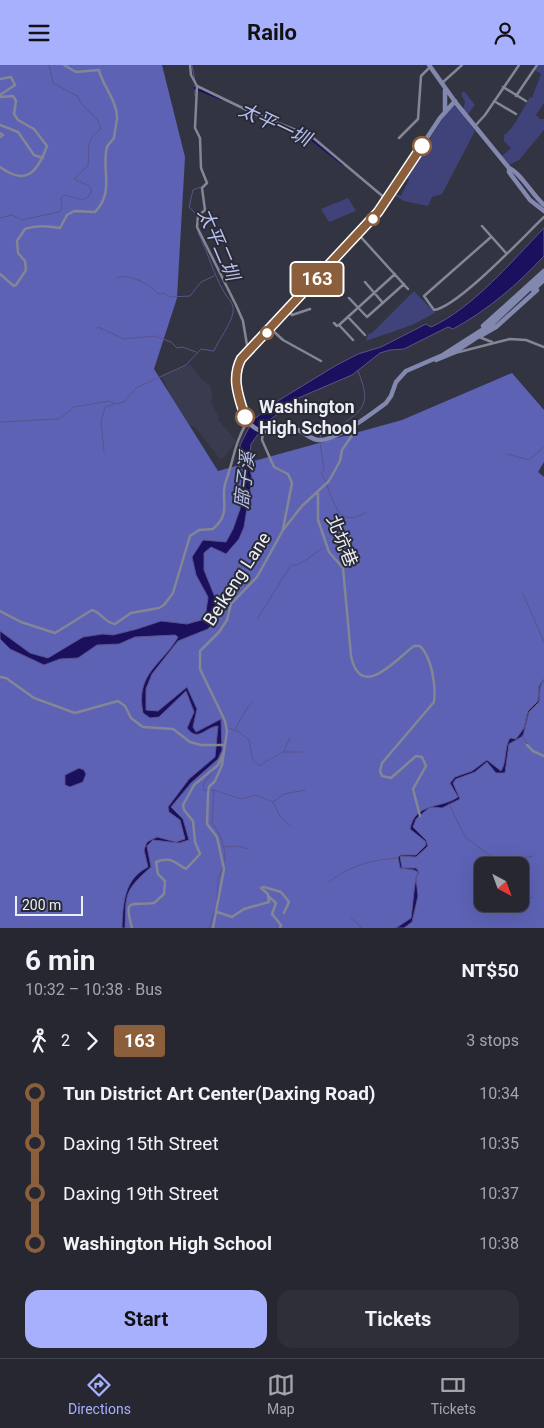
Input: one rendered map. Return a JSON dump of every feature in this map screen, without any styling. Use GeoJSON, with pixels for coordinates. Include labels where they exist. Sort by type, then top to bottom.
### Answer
{"type":"FeatureCollection","features":[{"type":"Feature","properties":{"kind":"main road"},"geometry":{"type":"LineString","coordinates":[[430,66],[443,86],[509,168],[516,172],[533,196],[544,205]]}},
{"type":"Feature","properties":{"kind":"main road"},"geometry":{"type":"LineString","coordinates":[[443,86],[445,111]]}},
{"type":"Feature","properties":{"kind":"main road"},"geometry":{"type":"LineString","coordinates":[[455,101],[445,111],[388,201],[359,235],[240,361],[235,378],[248,422],[262,431],[290,429],[300,431],[314,439],[320,440],[353,425],[388,401],[402,374],[442,355],[495,325],[544,280]]}},
{"type":"Feature","properties":{"kind":"main road"},"geometry":{"type":"LineString","coordinates":[[509,168],[509,172],[528,197],[544,211]]}},
{"type":"Feature","properties":{"kind":"main road"},"geometry":{"type":"LineString","coordinates":[[478,334],[544,271]]}},
{"type":"Feature","properties":{"kind":"main road"},"geometry":{"type":"LineString","coordinates":[[416,366],[453,353],[493,323],[544,275]]}},
{"type":"Feature","properties":{"kind":"main road"},"geometry":{"type":"LineString","coordinates":[[478,334],[492,331],[544,283]]}},
{"type":"Feature","properties":{"kind":"street"},"geometry":{"type":"LineString","coordinates":[[0,274],[16,285],[25,274],[25,261],[18,253],[17,241],[26,229],[35,227],[41,229],[51,225],[60,228],[67,215],[74,211],[95,212],[107,191],[108,179],[104,167],[107,147],[114,137],[114,125],[117,119],[114,104],[107,93],[105,83],[99,77],[98,71],[76,72],[64,65]]}},
{"type":"Feature","properties":{"kind":"street"},"geometry":{"type":"LineString","coordinates":[[190,65],[191,75],[196,86],[195,128],[200,138],[201,168],[207,183],[202,188],[205,210],[198,216],[197,227],[243,321],[248,352]]}},
{"type":"Feature","properties":{"kind":"street"},"geometry":{"type":"LineString","coordinates":[[443,86],[462,65]]}},
{"type":"Feature","properties":{"kind":"street"},"geometry":{"type":"LineString","coordinates":[[475,126],[518,65]]}},
{"type":"Feature","properties":{"kind":"street"},"geometry":{"type":"LineString","coordinates":[[516,95],[536,65]]}},
{"type":"Feature","properties":{"kind":"street"},"geometry":{"type":"LineString","coordinates":[[399,138],[418,119],[421,76],[430,66]]}},
{"type":"Feature","properties":{"kind":"street"},"geometry":{"type":"LineString","coordinates":[[0,79],[11,77],[15,85],[0,96]]}},
{"type":"Feature","properties":{"kind":"street"},"geometry":{"type":"LineString","coordinates":[[196,86],[253,113],[311,136],[388,201]]}},
{"type":"Feature","properties":{"kind":"street"},"geometry":{"type":"LineString","coordinates":[[503,87],[526,101]]}},
{"type":"Feature","properties":{"kind":"street"},"geometry":{"type":"LineString","coordinates":[[0,96],[10,96],[15,99],[14,114],[16,118],[34,129],[47,147],[43,157],[31,172],[19,177],[0,167]]}},
{"type":"Feature","properties":{"kind":"street"},"geometry":{"type":"LineString","coordinates":[[494,101],[516,114]]}},
{"type":"Feature","properties":{"kind":"street"},"geometry":{"type":"LineString","coordinates":[[0,125],[18,132],[34,155],[43,157]]}},
{"type":"Feature","properties":{"kind":"street"},"geometry":{"type":"LineString","coordinates":[[0,133],[3,135],[0,137]]}},
{"type":"Feature","properties":{"kind":"street"},"geometry":{"type":"LineString","coordinates":[[491,237],[424,297],[434,310],[454,299],[544,217]]}},
{"type":"Feature","properties":{"kind":"street"},"geometry":{"type":"LineString","coordinates":[[482,227],[506,253]]}},
{"type":"Feature","properties":{"kind":"street"},"geometry":{"type":"LineString","coordinates":[[359,235],[408,289]]}},
{"type":"Feature","properties":{"kind":"street"},"geometry":{"type":"LineString","coordinates":[[339,325],[395,274]]}},
{"type":"Feature","properties":{"kind":"street"},"geometry":{"type":"LineString","coordinates":[[365,283],[383,303]]}},
{"type":"Feature","properties":{"kind":"street"},"geometry":{"type":"LineString","coordinates":[[349,298],[367,317],[404,284]]}},
{"type":"Feature","properties":{"kind":"street"},"geometry":{"type":"LineString","coordinates":[[288,311],[292,315],[310,309]]}},
{"type":"Feature","properties":{"kind":"street"},"geometry":{"type":"LineString","coordinates":[[348,317],[365,335]]}},
{"type":"Feature","properties":{"kind":"street"},"geometry":{"type":"LineString","coordinates":[[334,323],[337,326],[339,325],[353,340]]}},
{"type":"Feature","properties":{"kind":"street"},"geometry":{"type":"LineString","coordinates":[[271,329],[283,340],[321,361]]}},
{"type":"Feature","properties":{"kind":"street"},"geometry":{"type":"LineString","coordinates":[[478,334],[484,340],[494,342]]}},
{"type":"Feature","properties":{"kind":"street"},"geometry":{"type":"LineString","coordinates":[[478,334],[483,345]]}},
{"type":"Feature","properties":{"kind":"street"},"geometry":{"type":"LineString","coordinates":[[453,353],[465,352],[494,342],[518,338],[544,347]]}},
{"type":"Feature","properties":{"kind":"street"},"geometry":{"type":"LineString","coordinates":[[0,611],[21,623],[55,633],[92,610],[100,613],[107,622],[115,624],[131,613],[160,608],[164,605],[173,593],[190,536],[199,530],[214,529],[225,513],[225,485],[230,473],[232,453],[248,422]]}},
{"type":"Feature","properties":{"kind":"street","name":"Beikeng Lane"},"geometry":{"type":"LineString","coordinates":[[213,928],[224,869],[217,837],[210,829],[207,817],[209,787],[219,774],[225,751],[226,721],[200,669],[200,651],[220,632],[227,620],[231,604],[256,577],[283,530],[302,506],[330,481],[336,470],[342,450],[353,434],[353,425]]}},
{"type":"Feature","properties":{"kind":"street"},"geometry":{"type":"LineString","coordinates":[[262,431],[262,441],[274,467],[288,474],[292,483],[283,530]]}},
{"type":"Feature","properties":{"kind":"street","name":"北坑巷"},"geometry":{"type":"LineString","coordinates":[[318,493],[318,520],[329,552],[343,569],[352,660],[359,671],[366,676],[373,677],[385,671],[414,646],[420,646],[427,655],[435,694],[434,702],[382,763],[380,771],[382,775],[391,778],[416,756],[422,757],[426,766],[413,789],[420,816]]}},
{"type":"Feature","properties":{"kind":"street"},"geometry":{"type":"LineString","coordinates":[[0,677],[6,678],[34,698],[75,713],[118,701],[125,706],[131,718],[143,727],[173,729],[190,743],[225,745]]}},
{"type":"Feature","properties":{"kind":"street"},"geometry":{"type":"LineString","coordinates":[[527,745],[544,756]]}},
{"type":"Feature","properties":{"kind":"street"},"geometry":{"type":"LineString","coordinates":[[132,928],[128,915],[130,907],[137,902],[154,903],[164,894],[165,881],[158,874],[156,862],[169,859],[178,862],[186,869],[200,854],[195,842],[192,821],[184,810],[183,805],[194,785],[218,765],[225,751]]}},
{"type":"Feature","properties":{"kind":"street"},"geometry":{"type":"LineString","coordinates":[[280,928],[281,925],[272,914],[276,903],[261,888],[268,887],[282,893],[289,901],[284,913]]}},
{"type":"Feature","properties":{"kind":"street"},"geometry":{"type":"LineString","coordinates":[[217,912],[232,917],[244,909],[269,902],[268,895]]}},
{"type":"Feature","properties":{"kind":"shaded area"},"geometry":{"type":"Polygon","coordinates":[[[0,65],[162,65],[185,157],[177,298],[154,369],[218,471],[402,420],[512,373],[544,410],[544,462],[538,472],[544,477],[544,928],[0,928],[0,65]]]}},
{"type":"Feature","properties":{"kind":"shaded area"},"geometry":{"type":"Polygon","coordinates":[[[538,65],[544,65],[544,103],[536,115],[540,119],[544,119],[544,130],[519,160],[509,165],[502,156],[511,148],[504,141],[504,135],[515,123],[530,97],[532,98],[541,74],[535,70],[538,65]]]}},
{"type":"Feature","properties":{"kind":"shaded area"},"geometry":{"type":"Polygon","coordinates":[[[464,91],[475,105],[465,118],[475,131],[442,194],[432,197],[428,206],[404,201],[394,195],[401,196],[409,180],[405,177],[451,106],[455,106],[462,114],[465,102],[461,94],[464,91]]]}},
{"type":"Feature","properties":{"kind":"shaded area"},"geometry":{"type":"Polygon","coordinates":[[[348,198],[356,211],[329,222],[321,209],[348,198]]]}},
{"type":"Feature","properties":{"kind":"shaded area"},"geometry":{"type":"Polygon","coordinates":[[[414,291],[435,313],[412,325],[366,341],[368,334],[372,333],[414,291]]]}},
{"type":"Feature","properties":{"kind":"shaded area","name":"Washington High School"},"geometry":{"type":"Polygon","coordinates":[[[188,365],[192,366],[200,378],[210,385],[213,399],[210,400],[219,417],[217,418],[236,441],[226,456],[220,459],[195,427],[183,422],[161,375],[188,365]]]}},
{"type":"Feature","properties":{"kind":"water","name":"廍子溪"},"geometry":{"type":"Polygon","coordinates":[[[544,228],[544,256],[513,287],[490,305],[453,329],[448,327],[404,349],[380,353],[352,375],[296,399],[266,423],[251,444],[249,465],[252,478],[244,527],[239,539],[226,554],[211,547],[204,553],[204,570],[219,607],[217,619],[208,629],[178,641],[152,674],[146,689],[146,710],[158,711],[187,687],[197,709],[193,727],[196,732],[221,719],[222,750],[218,759],[191,783],[171,807],[183,819],[189,840],[179,843],[153,840],[147,846],[151,867],[128,893],[125,928],[122,928],[124,901],[129,885],[140,872],[148,867],[144,850],[147,842],[157,837],[176,842],[185,839],[180,820],[169,812],[168,807],[189,779],[215,757],[218,726],[198,734],[191,732],[187,728],[194,712],[186,691],[159,717],[150,718],[143,713],[142,699],[146,679],[172,647],[178,637],[175,635],[135,637],[119,644],[97,645],[78,658],[60,659],[44,665],[10,649],[0,639],[0,631],[30,653],[48,658],[83,637],[103,634],[113,635],[161,621],[187,624],[205,619],[208,597],[196,575],[192,557],[203,540],[226,542],[233,529],[240,509],[244,470],[240,445],[253,420],[276,402],[358,354],[381,347],[426,324],[431,327],[447,319],[491,283],[544,228]]]}},
{"type":"Feature","properties":{"kind":"water"},"geometry":{"type":"Polygon","coordinates":[[[544,679],[540,687],[539,702],[529,712],[523,736],[509,744],[505,773],[496,773],[487,762],[475,772],[456,779],[453,783],[460,799],[442,808],[431,807],[458,797],[450,783],[455,777],[472,771],[487,760],[501,771],[508,742],[510,738],[516,739],[524,728],[528,711],[538,701],[539,686],[544,679]]]}},
{"type":"Feature","properties":{"kind":"water"},"geometry":{"type":"Polygon","coordinates":[[[79,768],[84,770],[86,774],[83,782],[70,787],[65,785],[65,775],[79,768]]]}},
{"type":"Feature","properties":{"kind":"water"},"geometry":{"type":"Polygon","coordinates":[[[430,807],[416,819],[413,827],[426,840],[428,846],[416,857],[400,856],[402,868],[416,868],[419,872],[416,877],[418,872],[400,868],[398,857],[400,855],[416,855],[426,845],[425,841],[410,829],[417,814],[430,807]]]}},
{"type":"Feature","properties":{"kind":"water"},"geometry":{"type":"Polygon","coordinates":[[[416,878],[418,896],[412,922],[404,928],[396,928],[411,918],[416,878]]]}},
{"type":"Feature","properties":{"kind":"waterway"},"geometry":{"type":"LineString","coordinates":[[0,218],[12,215],[22,220],[59,212],[62,209],[61,198],[65,195],[83,200],[92,191],[89,186],[74,179],[88,166],[90,142],[101,129],[98,120],[83,106],[77,96],[53,83],[49,65]]}},
{"type":"Feature","properties":{"kind":"waterway","name":"太平二圳"},"geometry":{"type":"LineString","coordinates":[[192,65],[195,81]]}},
{"type":"Feature","properties":{"kind":"waterway","name":"太平二圳"},"geometry":{"type":"LineString","coordinates":[[195,85],[195,96]]}},
{"type":"Feature","properties":{"kind":"waterway","name":"太平一圳"},"geometry":{"type":"LineString","coordinates":[[195,88],[222,99]]}},
{"type":"Feature","properties":{"kind":"waterway","name":"太平一圳"},"geometry":{"type":"LineString","coordinates":[[275,123],[311,139],[343,164]]}},
{"type":"Feature","properties":{"kind":"waterway","name":"太平二圳"},"geometry":{"type":"LineString","coordinates":[[198,216],[189,207],[193,190],[201,187]]}},
{"type":"Feature","properties":{"kind":"waterway","name":"太平二圳"},"geometry":{"type":"LineString","coordinates":[[0,422],[59,419],[74,407],[109,401],[115,404],[124,402],[136,388],[186,365],[201,349],[214,351],[232,318],[233,306],[217,278],[198,232]]}},
{"type":"Feature","properties":{"kind":"waterway"},"geometry":{"type":"LineString","coordinates":[[117,278],[133,278],[145,283],[158,294],[164,293],[169,297],[190,296],[201,282],[214,276]]}},
{"type":"Feature","properties":{"kind":"waterway"},"geometry":{"type":"LineString","coordinates":[[96,329],[98,327],[124,339],[155,336],[171,342],[177,348],[182,347],[196,352]]}},
{"type":"Feature","properties":{"kind":"waterway"},"geometry":{"type":"LineString","coordinates":[[320,439],[323,425],[327,423],[341,425],[356,414],[364,403],[364,390],[358,371]]}},
{"type":"Feature","properties":{"kind":"waterway"},"geometry":{"type":"LineString","coordinates":[[104,451],[101,422],[105,407],[113,405]]}},
{"type":"Feature","properties":{"kind":"waterway"},"geometry":{"type":"LineString","coordinates":[[320,443],[324,469],[321,473],[340,514],[347,517],[356,517],[367,512]]}},
{"type":"Feature","properties":{"kind":"waterway"},"geometry":{"type":"LineString","coordinates":[[507,454],[529,460],[544,447]]}},
{"type":"Feature","properties":{"kind":"waterway"},"geometry":{"type":"LineString","coordinates":[[258,618],[291,565],[298,565],[323,548]]}},
{"type":"Feature","properties":{"kind":"waterway"},"geometry":{"type":"LineString","coordinates":[[523,594],[544,642]]}},
{"type":"Feature","properties":{"kind":"waterway"},"geometry":{"type":"LineString","coordinates":[[235,729],[253,701]]}},
{"type":"Feature","properties":{"kind":"waterway"},"geometry":{"type":"LineString","coordinates":[[228,728],[239,732],[249,740],[253,760],[259,766],[270,759]]}},
{"type":"Feature","properties":{"kind":"waterway"},"geometry":{"type":"LineString","coordinates":[[522,735],[529,746]]}},
{"type":"Feature","properties":{"kind":"waterway"},"geometry":{"type":"LineString","coordinates":[[284,751],[290,738]]}},
{"type":"Feature","properties":{"kind":"waterway"},"geometry":{"type":"LineString","coordinates":[[273,758],[283,752],[302,752]]}},
{"type":"Feature","properties":{"kind":"waterway"},"geometry":{"type":"LineString","coordinates":[[207,790],[204,790],[203,785],[212,772]]}},
{"type":"Feature","properties":{"kind":"waterway"},"geometry":{"type":"LineString","coordinates":[[210,790],[214,790],[212,823],[222,841],[225,861]]}},
{"type":"Feature","properties":{"kind":"waterway"},"geometry":{"type":"LineString","coordinates":[[214,790],[241,799],[256,795],[273,802],[284,794],[305,790]]}},
{"type":"Feature","properties":{"kind":"waterway"},"geometry":{"type":"LineString","coordinates":[[273,802],[281,818],[290,825]]}},
{"type":"Feature","properties":{"kind":"waterway"},"geometry":{"type":"LineString","coordinates":[[449,804],[465,837],[492,857]]}},
{"type":"Feature","properties":{"kind":"waterway"},"geometry":{"type":"LineString","coordinates":[[224,847],[237,846],[248,849]]}},
{"type":"Feature","properties":{"kind":"waterway"},"geometry":{"type":"LineString","coordinates":[[529,857],[533,856]]}},
{"type":"Feature","properties":{"kind":"waterway"},"geometry":{"type":"LineString","coordinates":[[329,882],[352,868],[378,860],[397,858]]}},
{"type":"Feature","properties":{"kind":"waterway"},"geometry":{"type":"LineString","coordinates":[[217,901],[218,879],[223,867]]}},
{"type":"Feature","properties":{"kind":"waterway"},"geometry":{"type":"LineString","coordinates":[[529,896],[533,898]]}},
{"type":"Feature","properties":{"kind":"waterway"},"geometry":{"type":"LineString","coordinates":[[209,928],[215,910]]}},
{"type":"Feature","properties":{"kind":"waterway"},"geometry":{"type":"LineString","coordinates":[[351,918],[362,928]]}},
{"type":"Feature","properties":{"kind":"bus line","name":"163"},"geometry":{"type":"LineString","coordinates":[[245,417],[235,378],[241,359],[359,235],[388,201],[422,146]]}},
{"type":"Feature","properties":{"kind":"place","name":"Washington High School"},"geometry":{"type":"Point","coordinates":[245,417]}}]}
